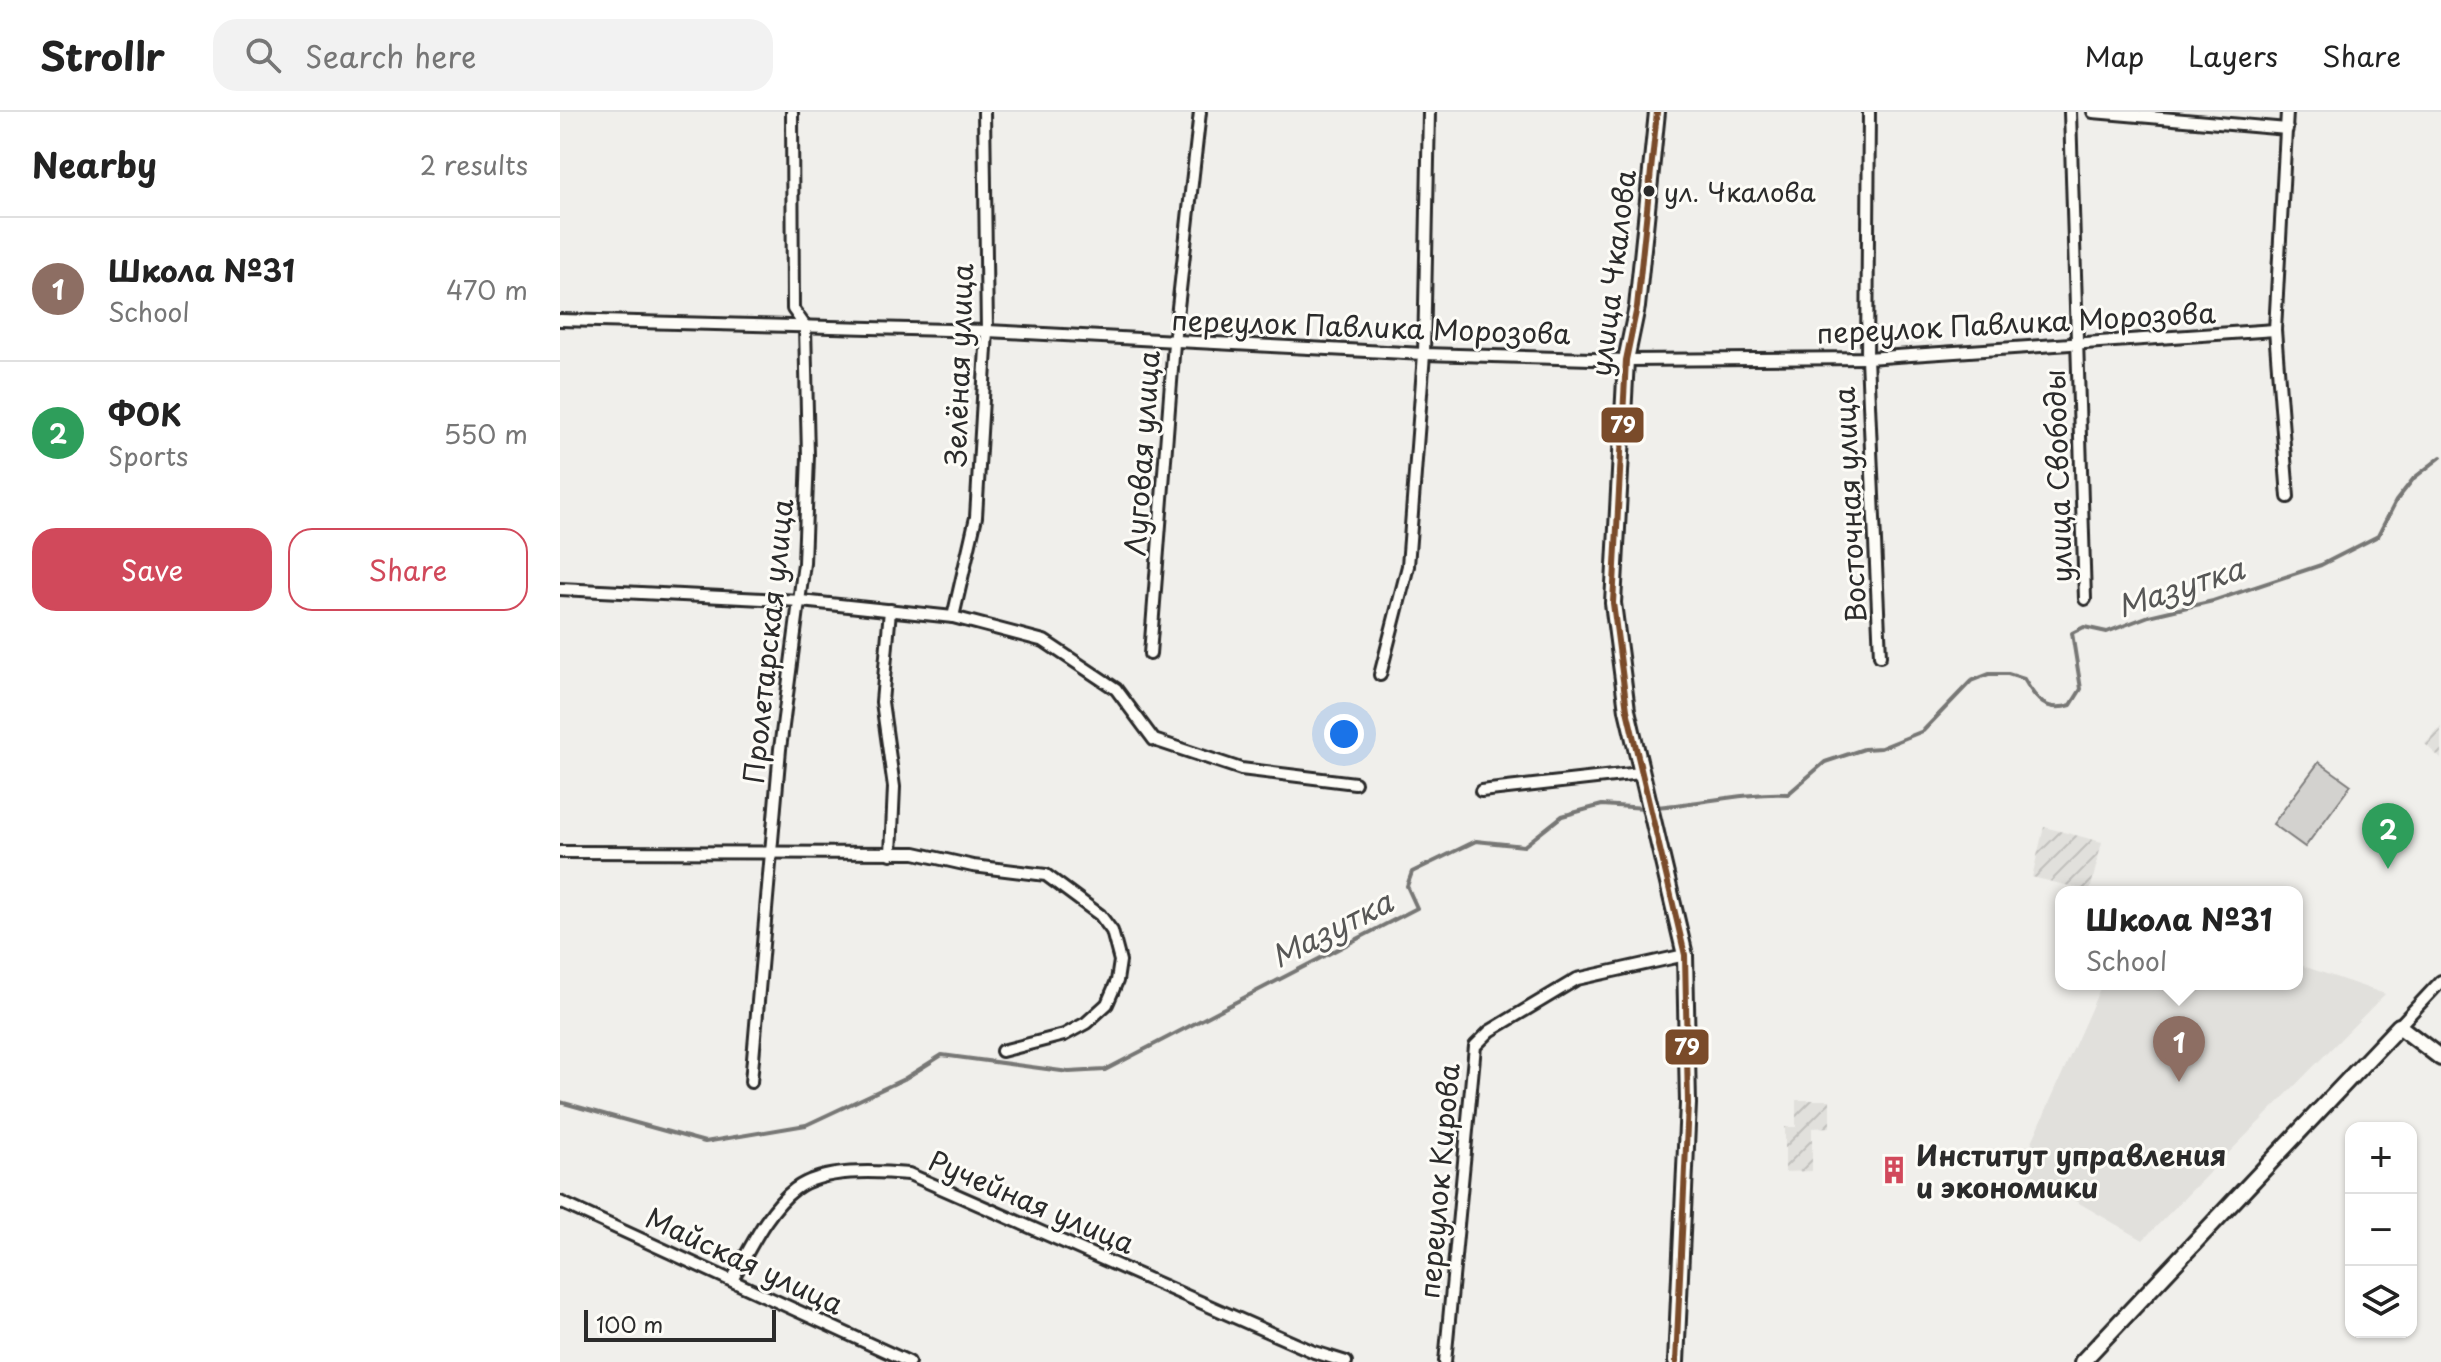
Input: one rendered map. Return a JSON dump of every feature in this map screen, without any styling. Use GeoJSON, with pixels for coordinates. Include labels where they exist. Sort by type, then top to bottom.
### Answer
{"type":"FeatureCollection","features":[{"type":"Feature","properties":{"kind":"street","name":"Пролетарская улица"},"geometry":{"type":"LineString","coordinates":[[751,1082],[780,749],[801,601],[808,456],[805,326],[793,309],[792,112]]}},
{"type":"Feature","properties":{"kind":"street","name":"Зелёная улица"},"geometry":{"type":"LineString","coordinates":[[953,617],[976,517],[987,331],[984,112]]}},
{"type":"Feature","properties":{"kind":"street","name":"Луговая улица"},"geometry":{"type":"LineString","coordinates":[[1150,654],[1174,343],[1200,112]]}},
{"type":"Feature","properties":{"kind":"street"},"geometry":{"type":"LineString","coordinates":[[1380,675],[1408,566],[1424,354],[1429,112]]}},
{"type":"Feature","properties":{"kind":"street","name":"улица Чкалова"},"geometry":{"type":"LineString","coordinates":[[1657,112],[1637,307],[1626,360],[1613,603],[1627,710],[1685,955],[1688,1104],[1676,1362]]}},
{"type":"Feature","properties":{"kind":"street","name":"Восточная улица"},"geometry":{"type":"LineString","coordinates":[[1869,112],[1867,358],[1880,656]]}},
{"type":"Feature","properties":{"kind":"street","name":"улица Свободы"},"geometry":{"type":"LineString","coordinates":[[2070,112],[2085,599]]}},
{"type":"Feature","properties":{"kind":"street"},"geometry":{"type":"LineString","coordinates":[[2093,112],[2287,129]]}},
{"type":"Feature","properties":{"kind":"street"},"geometry":{"type":"LineString","coordinates":[[2287,112],[2275,330],[2288,497]]}},
{"type":"Feature","properties":{"kind":"street","name":"переулок Павлика Морозова"},"geometry":{"type":"LineString","coordinates":[[560,320],[987,331],[1174,343],[1626,360],[1867,358],[2275,330]]}},
{"type":"Feature","properties":{"kind":"street"},"geometry":{"type":"LineString","coordinates":[[560,589],[801,601],[953,617],[1044,641],[1116,689],[1154,740],[1241,769],[1355,783]]}},
{"type":"Feature","properties":{"kind":"street"},"geometry":{"type":"LineString","coordinates":[[890,610],[882,702],[894,787],[891,854]]}},
{"type":"Feature","properties":{"kind":"street"},"geometry":{"type":"LineString","coordinates":[[1481,791],[1640,773]]}},
{"type":"Feature","properties":{"kind":"street"},"geometry":{"type":"LineString","coordinates":[[560,852],[915,853],[973,866],[1046,875],[1100,915],[1112,931],[1120,961],[1107,1004],[1086,1023],[1064,1035],[1002,1051]]}},
{"type":"Feature","properties":{"kind":"street","name":"переулок Кирова"},"geometry":{"type":"LineString","coordinates":[[1445,1362],[1475,1046],[1490,1031],[1577,979],[1685,955]]}},
{"type":"Feature","properties":{"kind":"street"},"geometry":{"type":"LineString","coordinates":[[2082,1362],[2441,981]]}},
{"type":"Feature","properties":{"kind":"street"},"geometry":{"type":"LineString","coordinates":[[2399,1026],[2441,1058]]}},
{"type":"Feature","properties":{"kind":"street","name":"Ручейная улица"},"geometry":{"type":"LineString","coordinates":[[732,1280],[765,1225],[795,1188],[831,1176],[866,1170],[909,1174],[1314,1352],[1346,1362]]}},
{"type":"Feature","properties":{"kind":"street","name":"Майская улица"},"geometry":{"type":"LineString","coordinates":[[560,1202],[909,1362]]}},
{"type":"Feature","properties":{"kind":"shaded area"},"geometry":{"type":"Polygon","coordinates":[[[2441,727],[2441,759],[2425,744],[2441,727]]]}},
{"type":"Feature","properties":{"kind":"shaded area"},"geometry":{"type":"Polygon","coordinates":[[[2319,762],[2351,785],[2305,847],[2273,824],[2319,762]]]}},
{"type":"Feature","properties":{"kind":"shaded area"},"geometry":{"type":"Polygon","coordinates":[[[2044,827],[2102,842],[2091,886],[2069,886],[2032,877],[2044,827]]]}},
{"type":"Feature","properties":{"kind":"shaded area"},"geometry":{"type":"Polygon","coordinates":[[[2303,966],[2385,994],[2143,1240],[2020,1169],[2099,990],[2303,990],[2303,966]]]}},
{"type":"Feature","properties":{"kind":"shaded area"},"geometry":{"type":"Polygon","coordinates":[[[1796,1100],[1830,1100],[1830,1127],[1812,1128],[1812,1171],[1785,1172],[1785,1127],[1796,1127],[1796,1100]]]}},
{"type":"Feature","properties":{"kind":"waterway","name":"Мазутка"},"geometry":{"type":"LineString","coordinates":[[1654,807],[1788,794],[1825,762],[1864,749],[1881,748],[1923,731],[1971,681],[1989,674],[2008,674],[2024,679],[2038,699],[2048,706],[2071,705],[2081,689],[2072,633],[2084,627],[2107,632],[2149,616],[2213,601],[2321,565],[2378,536],[2396,501],[2414,478],[2441,457]]}},
{"type":"Feature","properties":{"kind":"waterway","name":"Мазутка"},"geometry":{"type":"LineString","coordinates":[[560,1102],[705,1142],[806,1125],[904,1079],[942,1055],[1069,1072],[1105,1070],[1417,908],[1407,886],[1412,872],[1476,841],[1524,846],[1562,816],[1602,805],[1645,808]]}},
{"type":"Feature","properties":{"kind":"transit line","name":"79"},"geometry":{"type":"LineString","coordinates":[[1657,112],[1637,307],[1626,360],[1613,603],[1627,710],[1685,955],[1688,1104],[1676,1362]]}},
{"type":"Feature","properties":{"kind":"place","name":"ул. Чкалова"},"geometry":{"type":"Point","coordinates":[1649,191]}},
{"type":"Feature","properties":{"kind":"place","name":"ФОК"},"geometry":{"type":"Point","coordinates":[2388,869]}},
{"type":"Feature","properties":{"kind":"place","name":"Школа №31"},"geometry":{"type":"Point","coordinates":[2179,1082]}},
{"type":"Feature","properties":{"kind":"place","name":"Институт управления и экономики"},"geometry":{"type":"Point","coordinates":[1894,1170]}}]}
